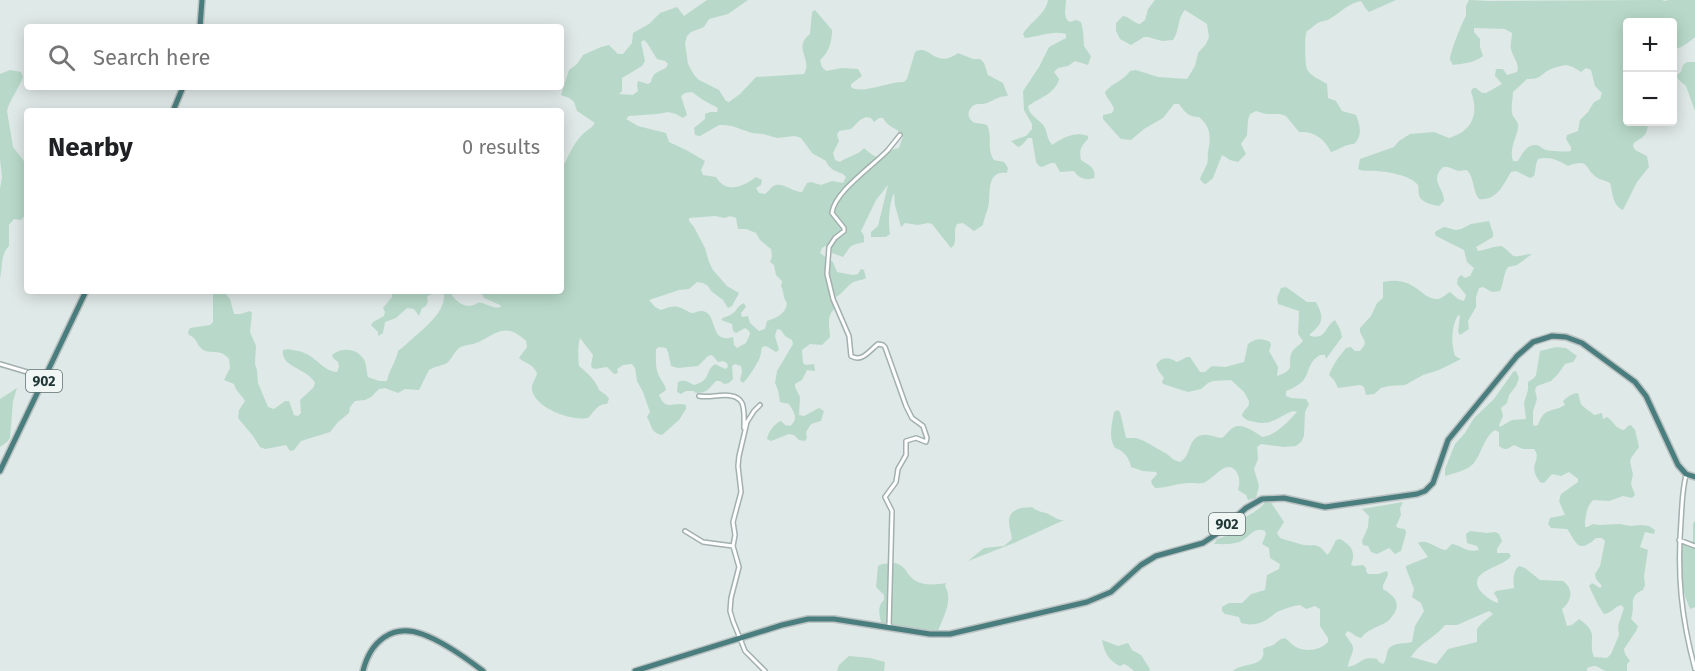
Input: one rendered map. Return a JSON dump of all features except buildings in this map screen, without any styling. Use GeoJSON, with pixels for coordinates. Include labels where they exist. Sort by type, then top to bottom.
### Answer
{"type":"FeatureCollection","features":[{"type":"Feature","properties":{"kind":"highway"},"geometry":{"type":"LineString","coordinates":[[200,24],[202,0]]}},
{"type":"Feature","properties":{"kind":"highway"},"geometry":{"type":"LineString","coordinates":[[174,108],[182,90]]}},
{"type":"Feature","properties":{"kind":"highway","name":"902"},"geometry":{"type":"LineString","coordinates":[[0,471],[85,294]]}},
{"type":"Feature","properties":{"kind":"highway","name":"902"},"geometry":{"type":"LineString","coordinates":[[635,671],[790,623],[816,618],[936,634],[958,633],[1099,598],[1111,592],[1151,559],[1203,543],[1242,511],[1262,499],[1284,498],[1324,507],[1406,497],[1421,493],[1433,483],[1446,444],[1453,435],[1521,351],[1533,342],[1547,337],[1566,337],[1582,343],[1635,382],[1646,396],[1676,460],[1686,474]]}},
{"type":"Feature","properties":{"kind":"highway"},"geometry":{"type":"LineString","coordinates":[[1686,474],[1695,477]]}},
{"type":"Feature","properties":{"kind":"highway"},"geometry":{"type":"LineString","coordinates":[[363,671],[369,654],[380,640],[401,631],[423,634],[483,671]]}},
{"type":"Feature","properties":{"kind":"street"},"geometry":{"type":"LineString","coordinates":[[889,627],[892,509],[885,497],[896,482],[898,469],[906,455],[906,441],[916,438],[925,442],[927,438],[922,426],[911,416],[885,347],[879,344],[861,358],[852,356],[849,336],[833,299],[827,270],[829,247],[844,230],[832,213],[835,204],[848,187],[888,150],[900,135]]}},
{"type":"Feature","properties":{"kind":"street"},"geometry":{"type":"LineString","coordinates":[[0,364],[46,378]]}},
{"type":"Feature","properties":{"kind":"street"},"geometry":{"type":"LineString","coordinates":[[699,396],[737,398],[742,404],[744,430]]}},
{"type":"Feature","properties":{"kind":"street"},"geometry":{"type":"LineString","coordinates":[[760,405],[749,417],[738,461],[741,492],[734,520],[733,546],[739,567],[730,611],[745,651],[765,671]]}},
{"type":"Feature","properties":{"kind":"street"},"geometry":{"type":"LineString","coordinates":[[1686,474],[1679,540],[1679,580],[1683,617],[1695,669]]}},
{"type":"Feature","properties":{"kind":"street"},"geometry":{"type":"LineString","coordinates":[[685,531],[703,542],[733,546]]}},
{"type":"Feature","properties":{"kind":"street"},"geometry":{"type":"LineString","coordinates":[[1679,540],[1695,546]]}},
{"type":"Feature","properties":{"kind":"green space"},"geometry":{"type":"Polygon","coordinates":[[[707,0],[748,0],[728,14],[709,19],[704,27],[687,36],[685,43],[688,64],[694,75],[719,90],[729,102],[756,77],[804,74],[806,63],[803,44],[810,34],[812,12],[815,10],[832,30],[826,54],[820,60],[822,67],[826,71],[842,68],[858,69],[862,76],[851,84],[851,87],[869,89],[904,82],[915,52],[920,50],[943,59],[958,53],[973,59],[980,59],[988,75],[1003,83],[1008,96],[974,105],[969,113],[969,118],[973,122],[987,125],[992,156],[994,160],[1004,162],[1008,168],[1007,173],[996,175],[991,182],[989,204],[983,225],[974,231],[963,223],[957,224],[955,243],[951,248],[932,224],[905,223],[901,227],[894,193],[889,213],[890,234],[886,237],[871,237],[871,232],[878,226],[888,185],[876,200],[861,231],[864,242],[851,246],[843,257],[832,253],[830,245],[822,248],[820,253],[833,262],[837,272],[853,275],[858,274],[861,269],[864,270],[866,278],[855,281],[836,297],[837,306],[829,319],[830,337],[822,345],[810,344],[802,350],[803,363],[814,364],[815,371],[807,370],[802,380],[795,384],[800,397],[799,415],[804,416],[819,408],[824,411],[821,421],[811,424],[806,432],[805,441],[789,434],[771,441],[767,439],[776,424],[781,421],[790,426],[795,418],[789,404],[780,402],[775,383],[777,371],[793,344],[792,340],[781,330],[777,329],[775,336],[779,350],[776,352],[766,346],[762,347],[757,363],[743,383],[740,380],[741,366],[735,364],[732,366],[733,379],[729,383],[716,381],[708,390],[700,393],[686,391],[681,394],[677,392],[678,382],[684,381],[694,385],[700,383],[715,364],[725,369],[728,367],[727,363],[718,362],[712,355],[698,366],[678,368],[671,366],[666,348],[656,349],[657,370],[666,390],[659,395],[667,405],[686,405],[679,420],[662,435],[654,431],[647,417],[650,412],[632,364],[623,365],[617,369],[618,373],[614,374],[607,367],[592,368],[593,355],[580,338],[579,366],[609,399],[607,404],[598,407],[588,418],[573,418],[547,408],[535,397],[532,388],[537,373],[531,365],[519,358],[527,347],[526,341],[511,331],[504,330],[459,348],[447,363],[429,370],[419,390],[405,389],[398,393],[385,388],[379,389],[365,400],[355,401],[349,413],[330,432],[301,441],[294,450],[290,451],[286,445],[265,449],[260,447],[238,418],[239,410],[245,401],[234,384],[224,380],[230,368],[229,359],[222,353],[202,349],[188,332],[190,328],[210,325],[213,322],[213,294],[226,294],[230,299],[234,314],[250,311],[252,313],[250,332],[256,346],[255,364],[258,383],[268,407],[274,409],[285,401],[289,401],[294,415],[298,416],[301,413],[300,400],[313,388],[315,383],[307,374],[286,360],[283,350],[290,349],[304,353],[331,371],[337,372],[338,362],[332,355],[344,350],[356,352],[364,360],[368,377],[387,381],[398,351],[438,313],[442,307],[444,294],[451,294],[466,306],[480,303],[496,308],[501,307],[484,298],[482,294],[564,294],[564,163],[578,140],[595,123],[577,111],[574,102],[561,95],[569,70],[583,55],[601,47],[609,45],[618,54],[623,54],[632,43],[633,33],[649,24],[660,13],[677,7],[684,16],[707,0]],[[644,40],[641,42],[645,61],[642,66],[622,78],[622,91],[619,94],[633,95],[638,91],[638,81],[648,84],[655,74],[666,68],[668,64],[657,59],[644,40]],[[692,92],[681,96],[687,115],[683,118],[668,112],[629,116],[626,119],[638,126],[666,133],[669,142],[705,161],[701,170],[703,175],[716,177],[725,186],[740,186],[756,177],[762,180],[761,185],[756,188],[759,193],[765,194],[775,185],[802,192],[807,183],[811,182],[821,185],[832,181],[843,183],[846,177],[843,174],[835,171],[826,161],[812,153],[801,138],[795,136],[777,138],[724,125],[719,125],[700,136],[695,135],[694,128],[705,119],[705,114],[717,112],[718,108],[692,92]],[[866,117],[851,129],[839,131],[837,135],[839,141],[833,153],[835,160],[840,162],[864,148],[878,157],[899,148],[903,136],[898,131],[887,124],[883,118],[874,122],[871,118],[866,117]],[[715,216],[689,218],[689,221],[705,248],[713,270],[727,286],[739,293],[732,306],[728,308],[708,286],[697,282],[689,289],[649,300],[661,310],[677,307],[691,313],[707,312],[720,336],[733,337],[737,348],[746,343],[749,331],[745,328],[736,333],[733,331],[732,324],[722,319],[732,314],[744,303],[746,307],[741,313],[742,317],[748,316],[750,323],[759,331],[765,329],[767,321],[785,310],[787,303],[781,286],[782,281],[776,275],[774,265],[770,262],[771,249],[760,240],[756,233],[738,229],[736,218],[715,216]]]}},
{"type":"Feature","properties":{"kind":"green space"},"geometry":{"type":"Polygon","coordinates":[[[1048,0],[1066,0],[1066,18],[1070,22],[1076,20],[1081,22],[1084,46],[1091,56],[1088,65],[1075,61],[1068,66],[1058,68],[1054,72],[1059,79],[1054,88],[1028,106],[1032,115],[1044,126],[1052,145],[1073,135],[1088,136],[1081,148],[1080,157],[1094,172],[1094,178],[1091,179],[1082,178],[1074,171],[1060,172],[1055,163],[1039,166],[1036,162],[1032,138],[1028,138],[1018,147],[1011,141],[1026,136],[1032,129],[1032,124],[1024,110],[1023,91],[1049,47],[1066,38],[1066,34],[1061,33],[1025,38],[1023,34],[1044,10],[1048,0]]]}},
{"type":"Feature","properties":{"kind":"green space"},"geometry":{"type":"Polygon","coordinates":[[[1155,0],[1396,0],[1369,12],[1361,1],[1356,2],[1328,20],[1320,22],[1306,34],[1307,69],[1313,76],[1327,84],[1328,98],[1336,101],[1342,111],[1356,115],[1360,130],[1357,141],[1331,152],[1318,136],[1299,132],[1286,116],[1256,111],[1250,114],[1247,135],[1241,144],[1246,154],[1238,162],[1222,155],[1213,178],[1206,184],[1200,179],[1207,162],[1210,137],[1208,129],[1199,117],[1189,115],[1179,104],[1174,104],[1163,118],[1131,140],[1121,139],[1103,119],[1103,115],[1112,113],[1114,109],[1105,92],[1130,71],[1136,70],[1158,77],[1187,79],[1195,66],[1198,53],[1209,37],[1207,24],[1185,10],[1173,40],[1162,41],[1144,37],[1131,45],[1120,39],[1116,31],[1116,23],[1123,16],[1140,24],[1145,20],[1148,9],[1155,0]]]}},
{"type":"Feature","properties":{"kind":"green space"},"geometry":{"type":"Polygon","coordinates":[[[1469,0],[1695,0],[1695,37],[1677,48],[1677,18],[1623,18],[1623,126],[1648,126],[1645,134],[1633,146],[1635,150],[1647,156],[1649,167],[1637,182],[1623,210],[1615,202],[1610,183],[1592,174],[1586,165],[1580,163],[1568,166],[1550,158],[1538,159],[1534,176],[1530,178],[1516,171],[1511,172],[1499,191],[1485,199],[1479,199],[1477,196],[1467,170],[1458,171],[1443,167],[1437,176],[1444,201],[1439,206],[1422,200],[1418,185],[1405,176],[1358,169],[1360,159],[1394,147],[1410,134],[1434,132],[1449,138],[1464,131],[1474,114],[1471,92],[1473,88],[1486,93],[1502,84],[1495,76],[1496,69],[1503,69],[1507,75],[1517,72],[1517,63],[1511,49],[1512,33],[1505,29],[1474,28],[1474,32],[1480,39],[1483,56],[1473,61],[1453,65],[1450,57],[1466,16],[1466,6],[1469,0]],[[1566,65],[1553,68],[1538,78],[1527,79],[1513,92],[1512,113],[1518,126],[1512,148],[1513,161],[1518,161],[1525,150],[1533,145],[1548,150],[1571,151],[1566,139],[1567,135],[1578,131],[1580,120],[1594,102],[1600,99],[1602,93],[1595,86],[1591,70],[1586,68],[1581,72],[1566,65]]]}},
{"type":"Feature","properties":{"kind":"green space"},"geometry":{"type":"Polygon","coordinates":[[[1687,62],[1695,62],[1695,111],[1686,86],[1678,79],[1677,75],[1681,72],[1683,65],[1687,62]]]}},
{"type":"Feature","properties":{"kind":"green space"},"geometry":{"type":"Polygon","coordinates":[[[10,70],[21,72],[23,77],[7,111],[13,147],[24,161],[24,216],[21,220],[14,219],[9,225],[9,246],[3,257],[0,278],[2,177],[0,74],[10,70]]]}},
{"type":"Feature","properties":{"kind":"green space"},"geometry":{"type":"Polygon","coordinates":[[[1489,221],[1493,237],[1476,247],[1478,251],[1502,246],[1515,256],[1532,254],[1517,265],[1508,267],[1500,291],[1492,292],[1483,287],[1479,288],[1476,307],[1468,321],[1469,329],[1460,335],[1458,332],[1460,316],[1458,315],[1452,340],[1455,356],[1461,359],[1405,385],[1381,388],[1374,394],[1366,395],[1364,387],[1360,385],[1338,388],[1329,375],[1346,348],[1351,347],[1355,351],[1360,351],[1364,346],[1365,342],[1360,328],[1383,298],[1383,282],[1405,282],[1434,299],[1450,292],[1464,301],[1466,295],[1457,284],[1458,278],[1461,275],[1465,278],[1470,276],[1474,268],[1467,262],[1464,250],[1436,236],[1435,233],[1444,227],[1456,230],[1471,224],[1489,221]]]}},
{"type":"Feature","properties":{"kind":"green space"},"geometry":{"type":"Polygon","coordinates":[[[1286,287],[1307,302],[1316,302],[1319,307],[1321,320],[1310,336],[1322,335],[1335,320],[1342,337],[1326,359],[1325,355],[1320,355],[1311,364],[1305,378],[1286,391],[1286,396],[1306,399],[1309,404],[1305,412],[1304,436],[1301,442],[1296,446],[1261,444],[1257,447],[1258,459],[1254,469],[1259,486],[1256,498],[1248,500],[1246,495],[1238,490],[1237,473],[1228,467],[1203,483],[1185,483],[1155,488],[1151,481],[1157,474],[1156,472],[1131,467],[1126,455],[1113,444],[1112,426],[1114,412],[1117,410],[1120,412],[1126,438],[1144,441],[1180,462],[1198,436],[1222,438],[1232,428],[1241,426],[1262,437],[1267,436],[1281,428],[1297,412],[1293,411],[1266,423],[1249,421],[1242,416],[1249,401],[1244,392],[1231,380],[1213,381],[1201,389],[1188,392],[1163,384],[1164,378],[1156,365],[1163,359],[1168,358],[1177,362],[1190,357],[1200,372],[1205,372],[1212,366],[1225,367],[1244,362],[1248,344],[1261,339],[1270,342],[1269,351],[1278,367],[1277,376],[1287,371],[1292,352],[1303,341],[1298,334],[1299,311],[1278,304],[1277,298],[1281,288],[1286,287]]]}},
{"type":"Feature","properties":{"kind":"green space"},"geometry":{"type":"Polygon","coordinates":[[[392,294],[433,294],[427,297],[426,306],[422,308],[419,316],[414,309],[407,308],[396,318],[385,322],[383,333],[378,336],[378,332],[371,325],[384,316],[383,308],[392,294]]]}},
{"type":"Feature","properties":{"kind":"green space"},"geometry":{"type":"Polygon","coordinates":[[[1556,347],[1566,348],[1577,356],[1573,362],[1565,364],[1551,381],[1537,386],[1535,390],[1537,399],[1533,411],[1534,426],[1538,425],[1545,413],[1565,405],[1563,401],[1572,394],[1578,393],[1581,404],[1594,415],[1602,413],[1603,419],[1607,417],[1619,428],[1624,430],[1631,425],[1635,430],[1639,447],[1630,462],[1633,474],[1631,484],[1635,495],[1632,498],[1623,496],[1609,501],[1593,500],[1587,509],[1585,524],[1585,527],[1593,524],[1641,525],[1655,530],[1654,534],[1645,532],[1640,547],[1648,550],[1645,585],[1643,590],[1633,598],[1631,619],[1638,626],[1624,649],[1630,661],[1627,664],[1627,671],[1606,671],[1593,666],[1587,668],[1587,671],[1233,671],[1258,662],[1263,655],[1263,649],[1283,638],[1296,647],[1306,650],[1314,650],[1328,642],[1320,626],[1320,609],[1315,606],[1306,609],[1300,605],[1291,607],[1277,612],[1263,622],[1252,624],[1241,623],[1239,617],[1225,614],[1222,611],[1222,607],[1229,603],[1242,603],[1251,594],[1265,590],[1267,575],[1279,569],[1280,564],[1270,558],[1269,548],[1262,544],[1265,531],[1254,531],[1236,543],[1214,544],[1217,539],[1229,535],[1239,521],[1266,501],[1270,501],[1284,522],[1277,533],[1280,538],[1317,546],[1327,555],[1336,540],[1340,539],[1352,550],[1351,565],[1363,565],[1368,574],[1387,571],[1388,575],[1383,589],[1395,599],[1396,611],[1389,620],[1361,638],[1348,631],[1345,634],[1353,647],[1348,667],[1364,659],[1377,659],[1383,664],[1390,647],[1412,642],[1415,626],[1424,611],[1421,603],[1412,597],[1414,589],[1406,566],[1428,557],[1418,543],[1425,542],[1446,550],[1452,544],[1468,550],[1479,550],[1477,546],[1467,543],[1466,534],[1470,531],[1499,534],[1502,541],[1497,553],[1509,553],[1511,556],[1479,577],[1477,583],[1485,596],[1498,603],[1494,593],[1514,588],[1514,576],[1519,566],[1540,580],[1563,581],[1570,591],[1570,599],[1562,609],[1567,626],[1579,619],[1592,633],[1594,657],[1607,658],[1611,654],[1619,635],[1618,626],[1624,608],[1621,605],[1604,614],[1589,586],[1592,583],[1600,588],[1602,586],[1595,574],[1600,566],[1605,541],[1602,538],[1596,538],[1589,544],[1580,546],[1567,529],[1551,528],[1548,524],[1550,518],[1565,515],[1559,501],[1561,494],[1578,482],[1578,479],[1569,472],[1561,476],[1552,474],[1544,483],[1540,482],[1534,471],[1537,457],[1534,449],[1523,449],[1514,445],[1503,449],[1499,446],[1499,432],[1495,430],[1488,437],[1473,464],[1445,476],[1445,469],[1455,444],[1474,418],[1494,399],[1516,371],[1519,378],[1507,403],[1501,408],[1503,416],[1499,425],[1500,427],[1512,420],[1526,419],[1524,403],[1528,382],[1536,375],[1540,351],[1556,347]],[[1489,611],[1457,625],[1445,625],[1411,657],[1436,664],[1448,649],[1477,642],[1477,629],[1493,614],[1489,611]]]}},
{"type":"Feature","properties":{"kind":"green space"},"geometry":{"type":"Polygon","coordinates":[[[17,388],[13,401],[10,438],[0,447],[0,399],[17,388]]]}},
{"type":"Feature","properties":{"kind":"green space"},"geometry":{"type":"Polygon","coordinates":[[[1403,502],[1396,526],[1405,529],[1406,533],[1401,551],[1395,554],[1389,548],[1377,554],[1371,552],[1362,541],[1368,527],[1369,516],[1362,509],[1403,502]]]}},
{"type":"Feature","properties":{"kind":"green space"},"geometry":{"type":"Polygon","coordinates":[[[1032,507],[1064,520],[1014,543],[968,561],[984,548],[1004,546],[1012,539],[1009,518],[1013,512],[1020,508],[1032,507]]]}},
{"type":"Feature","properties":{"kind":"green space"},"geometry":{"type":"Polygon","coordinates":[[[1695,521],[1695,607],[1690,609],[1680,576],[1681,542],[1693,541],[1695,521]]]}},
{"type":"Feature","properties":{"kind":"green space"},"geometry":{"type":"Polygon","coordinates":[[[895,563],[920,583],[946,583],[948,604],[937,634],[882,626],[879,609],[884,595],[876,587],[878,566],[895,563]]]}},
{"type":"Feature","properties":{"kind":"green space"},"geometry":{"type":"Polygon","coordinates":[[[1102,640],[1118,646],[1128,643],[1132,650],[1141,655],[1149,671],[1134,671],[1124,664],[1120,666],[1116,664],[1108,656],[1102,640]]]}},
{"type":"Feature","properties":{"kind":"green space"},"geometry":{"type":"Polygon","coordinates":[[[849,656],[885,662],[884,671],[837,671],[839,665],[849,656]]]}}]}
